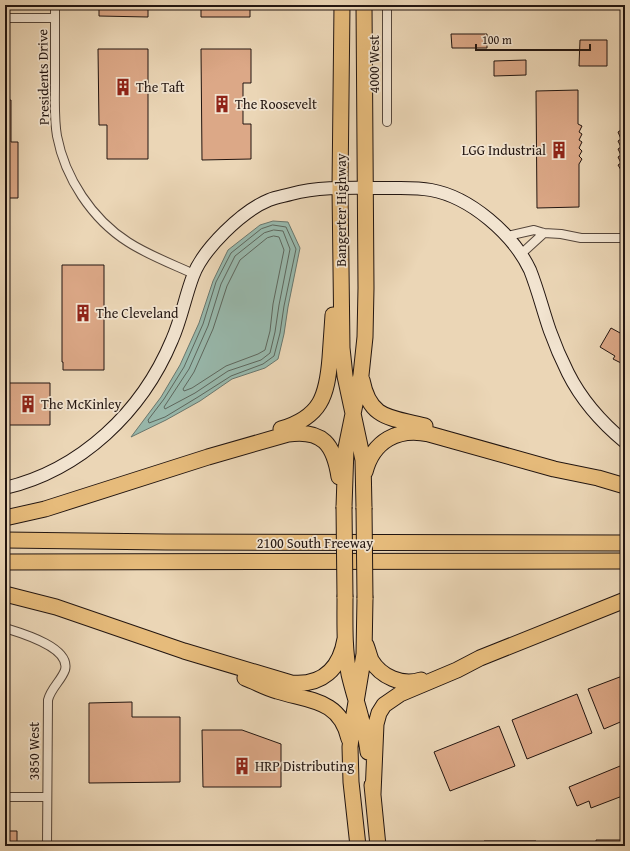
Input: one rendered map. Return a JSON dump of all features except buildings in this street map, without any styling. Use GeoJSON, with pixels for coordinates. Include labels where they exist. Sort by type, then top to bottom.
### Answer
{"type":"FeatureCollection","features":[{"type":"Feature","properties":{"kind":"highway","name":"Bangerter Highway"},"geometry":{"type":"LineString","coordinates":[[342,5],[340,220],[343,354],[345,376],[361,446],[364,476],[365,640],[362,673],[356,700],[350,747],[351,782],[358,846]]}},
{"type":"Feature","properties":{"kind":"highway","name":"Bangerter Highway"},"geometry":{"type":"LineString","coordinates":[[364,5],[366,303],[363,361],[346,448],[344,507],[345,639],[349,673],[367,740],[378,846]]}},
{"type":"Feature","properties":{"kind":"highway"},"geometry":{"type":"LineString","coordinates":[[208,456],[224,447],[297,424],[313,412],[323,397],[328,384],[340,220]]}},
{"type":"Feature","properties":{"kind":"highway"},"geometry":{"type":"LineString","coordinates":[[361,375],[367,399],[374,408],[390,418],[424,426],[554,469]]}},
{"type":"Feature","properties":{"kind":"highway"},"geometry":{"type":"LineString","coordinates":[[5,518],[45,509],[208,456],[300,432],[307,432],[326,443],[334,456],[344,507]]}},
{"type":"Feature","properties":{"kind":"highway"},"geometry":{"type":"LineString","coordinates":[[364,476],[371,457],[382,443],[397,434],[412,432],[429,434],[554,469],[598,478],[625,486]]}},
{"type":"Feature","properties":{"kind":"highway","name":"2100 South Freeway"},"geometry":{"type":"LineString","coordinates":[[5,540],[166,542],[625,543]]}},
{"type":"Feature","properties":{"kind":"highway","name":"2100 South Freeway"},"geometry":{"type":"LineString","coordinates":[[5,562],[625,561]]}},
{"type":"Feature","properties":{"kind":"highway"},"geometry":{"type":"LineString","coordinates":[[5,594],[56,607],[184,651],[286,682],[306,683],[322,678],[334,667],[341,655],[345,639]]}},
{"type":"Feature","properties":{"kind":"highway"},"geometry":{"type":"LineString","coordinates":[[365,640],[370,656],[378,669],[392,679],[404,682],[418,681],[625,600]]}},
{"type":"Feature","properties":{"kind":"highway"},"geometry":{"type":"LineString","coordinates":[[184,651],[268,688],[314,700],[328,706],[344,724],[350,747]]}},
{"type":"Feature","properties":{"kind":"highway"},"geometry":{"type":"LineString","coordinates":[[373,794],[376,724],[379,713],[384,705],[400,694],[457,670],[480,658]]}},
{"type":"Feature","properties":{"kind":"street","name":"Presidents Drive"},"geometry":{"type":"LineString","coordinates":[[55,5],[55,117],[57,137],[71,176],[92,210],[107,226],[127,241],[141,249],[194,274]]}},
{"type":"Feature","properties":{"kind":"street","name":"4000 West"},"geometry":{"type":"LineString","coordinates":[[386,5],[387,122]]}},
{"type":"Feature","properties":{"kind":"street"},"geometry":{"type":"LineString","coordinates":[[5,18],[55,18]]}},
{"type":"Feature","properties":{"kind":"street"},"geometry":{"type":"LineString","coordinates":[[5,488],[16,486],[50,472],[80,455],[110,432],[136,404],[157,371],[172,340],[194,274],[209,249],[231,225],[268,200],[294,193],[322,189],[410,188],[432,190],[452,196],[469,204],[487,217],[506,236],[529,270],[550,332],[569,375],[590,408],[612,432],[625,442]]}},
{"type":"Feature","properties":{"kind":"street"},"geometry":{"type":"LineString","coordinates":[[506,236],[534,230],[581,238],[625,238]]}},
{"type":"Feature","properties":{"kind":"street"},"geometry":{"type":"LineString","coordinates":[[520,255],[544,232]]}},
{"type":"Feature","properties":{"kind":"street","name":"3850 West"},"geometry":{"type":"LineString","coordinates":[[5,628],[29,636],[56,650],[61,654],[64,661],[65,668],[62,676],[50,693],[48,700],[47,846]]}},
{"type":"Feature","properties":{"kind":"street"},"geometry":{"type":"LineString","coordinates":[[5,797],[47,798]]}},
{"type":"Feature","properties":{"kind":"water"},"geometry":{"type":"Polygon","coordinates":[[[273,221],[288,222],[300,248],[278,359],[265,368],[232,379],[200,401],[131,437],[161,397],[180,365],[199,323],[213,281],[228,250],[260,225],[273,221]]]}},
{"type":"Feature","properties":{"kind":"place","name":"The Taft"},"geometry":{"type":"Point","coordinates":[123,87]}},
{"type":"Feature","properties":{"kind":"place","name":"The Roosevelt"},"geometry":{"type":"Point","coordinates":[222,104]}},
{"type":"Feature","properties":{"kind":"place","name":"LGG Industrial"},"geometry":{"type":"Point","coordinates":[559,150]}},
{"type":"Feature","properties":{"kind":"place","name":"The Cleveland"},"geometry":{"type":"Point","coordinates":[83,313]}},
{"type":"Feature","properties":{"kind":"place","name":"The McKinley"},"geometry":{"type":"Point","coordinates":[28,404]}},
{"type":"Feature","properties":{"kind":"place","name":"HRP Distributing"},"geometry":{"type":"Point","coordinates":[242,766]}}]}
